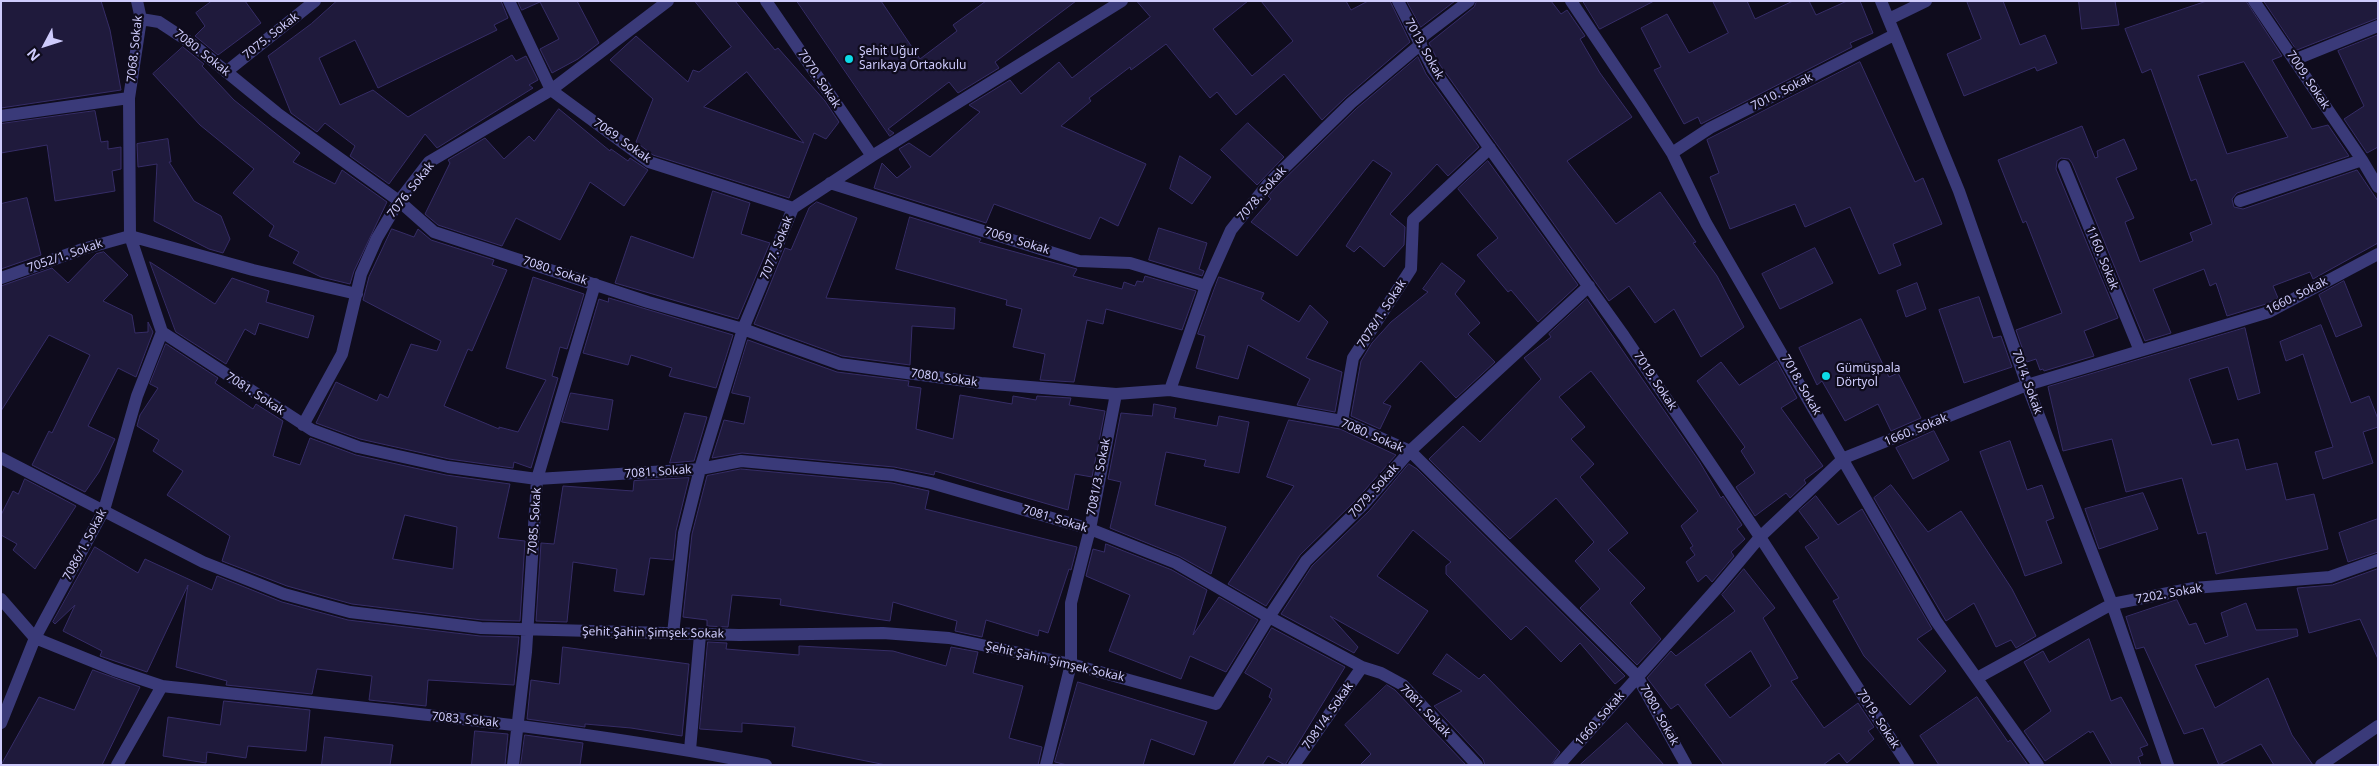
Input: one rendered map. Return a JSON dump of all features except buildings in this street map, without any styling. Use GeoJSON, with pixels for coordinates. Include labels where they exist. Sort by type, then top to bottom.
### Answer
{"type":"FeatureCollection","features":[{"type":"Feature","properties":{"kind":"street","name":"7068. Sokak"},"geometry":{"type":"LineString","coordinates":[[129,98],[140,19],[138,1]]}},
{"type":"Feature","properties":{"kind":"street","name":"7075. Sokak"},"geometry":{"type":"LineString","coordinates":[[226,72],[315,1]]}},
{"type":"Feature","properties":{"kind":"street","name":"7069. Sokak"},"geometry":{"type":"LineString","coordinates":[[509,1],[551,90],[649,162],[793,208]]}},
{"type":"Feature","properties":{"kind":"street","name":"7076. Sokak"},"geometry":{"type":"LineString","coordinates":[[303,425],[342,354],[361,274],[377,238],[399,202],[429,162],[551,90],[668,1]]}},
{"type":"Feature","properties":{"kind":"street","name":"7070. Sokak"},"geometry":{"type":"LineString","coordinates":[[766,1],[872,156]]}},
{"type":"Feature","properties":{"kind":"street","name":"7077. Sokak"},"geometry":{"type":"LineString","coordinates":[[673,634],[684,533],[700,469],[744,330],[793,208],[872,156],[1122,1]]}},
{"type":"Feature","properties":{"kind":"street","name":"7019. Sokak"},"geometry":{"type":"LineString","coordinates":[[1398,1],[1433,69],[1589,286],[1760,537],[1908,765]]}},
{"type":"Feature","properties":{"kind":"street","name":"7078. Sokak"},"geometry":{"type":"LineString","coordinates":[[1170,390],[1206,286],[1231,230],[1268,184],[1351,103],[1420,41],[1469,1]]}},
{"type":"Feature","properties":{"kind":"street","name":"7018. Sokak"},"geometry":{"type":"LineString","coordinates":[[1571,1],[1672,153],[1706,223],[1844,458],[1936,621],[2038,765]]}},
{"type":"Feature","properties":{"kind":"street","name":"7014. Sokak"},"geometry":{"type":"LineString","coordinates":[[1881,1],[1959,191],[2028,385],[2112,604],[2168,765]]}},
{"type":"Feature","properties":{"kind":"street"},"geometry":{"type":"LineString","coordinates":[[1889,20],[1926,1]]}},
{"type":"Feature","properties":{"kind":"street","name":"7009. Sokak"},"geometry":{"type":"LineString","coordinates":[[2254,1],[2362,160],[2378,187]]}},
{"type":"Feature","properties":{"kind":"street","name":"7080. Sokak"},"geometry":{"type":"LineString","coordinates":[[140,19],[159,22],[190,43],[277,113],[399,202],[434,232],[744,330],[840,364],[981,383],[1116,394],[1170,390],[1342,421],[1410,451],[1637,676],[1686,765]]}},
{"type":"Feature","properties":{"kind":"street"},"geometry":{"type":"LineString","coordinates":[[2294,60],[2378,26]]}},
{"type":"Feature","properties":{"kind":"street","name":"7010. Sokak"},"geometry":{"type":"LineString","coordinates":[[1672,153],[1710,128],[1894,35]]}},
{"type":"Feature","properties":{"kind":"street"},"geometry":{"type":"LineString","coordinates":[[1,116],[129,98],[130,236],[162,332]]}},
{"type":"Feature","properties":{"kind":"street","name":"7078/1. Sokak"},"geometry":{"type":"LineString","coordinates":[[1342,421],[1353,358],[1411,268],[1413,220],[1490,148]]}},
{"type":"Feature","properties":{"kind":"street"},"geometry":{"type":"LineString","coordinates":[[2240,201],[2362,160]]}},
{"type":"Feature","properties":{"kind":"street","name":"1160. Sokak"},"geometry":{"type":"LineString","coordinates":[[2064,166],[2140,351]]}},
{"type":"Feature","properties":{"kind":"street","name":"7069. Sokak"},"geometry":{"type":"LineString","coordinates":[[830,183],[1079,261],[1130,263],[1206,286]]}},
{"type":"Feature","properties":{"kind":"street"},"geometry":{"type":"LineString","coordinates":[[130,236],[253,270],[356,294]]}},
{"type":"Feature","properties":{"kind":"street","name":"7052/1. Sokak"},"geometry":{"type":"LineString","coordinates":[[1,278],[83,249],[130,236]]}},
{"type":"Feature","properties":{"kind":"street","name":"1660. Sokak"},"geometry":{"type":"LineString","coordinates":[[1559,765],[1718,587],[1760,537],[1844,458],[2028,385],[2269,312],[2378,254]]}},
{"type":"Feature","properties":{"kind":"street","name":"7085. Sokak"},"geometry":{"type":"LineString","coordinates":[[513,765],[528,630],[537,479],[595,284]]}},
{"type":"Feature","properties":{"kind":"street","name":"7079. Sokak"},"geometry":{"type":"LineString","coordinates":[[1216,704],[1306,561],[1363,505],[1410,451],[1589,286]]}},
{"type":"Feature","properties":{"kind":"street","name":"7081. Sokak"},"geometry":{"type":"LineString","coordinates":[[162,332],[303,425],[337,441],[448,467],[537,479],[700,469],[741,461],[893,475],[931,483],[1090,529],[1176,563],[1269,617],[1362,667],[1381,673],[1402,685],[1477,765]]}},
{"type":"Feature","properties":{"kind":"street","name":"7086/1. Sokak"},"geometry":{"type":"LineString","coordinates":[[1,723],[35,638],[104,510],[137,396],[162,332]]}},
{"type":"Feature","properties":{"kind":"street","name":"7081/3. Sokak"},"geometry":{"type":"LineString","coordinates":[[1046,765],[1071,664],[1071,603],[1090,529],[1116,394]]}},
{"type":"Feature","properties":{"kind":"street","name":"Şehit Şahin Şimşek Sokak"},"geometry":{"type":"LineString","coordinates":[[1,458],[203,562],[284,594],[350,612],[481,628],[528,630],[700,635],[884,632],[931,636],[949,638],[1071,664],[1216,704]]}},
{"type":"Feature","properties":{"kind":"street","name":"7202. Sokak"},"geometry":{"type":"LineString","coordinates":[[1977,678],[2112,604],[2194,588],[2330,577],[2378,560]]}},
{"type":"Feature","properties":{"kind":"street","name":"7083. Sokak"},"geometry":{"type":"LineString","coordinates":[[1,599],[35,638],[114,670],[162,686],[518,726],[690,750],[766,765]]}},
{"type":"Feature","properties":{"kind":"street"},"geometry":{"type":"LineString","coordinates":[[690,750],[700,635]]}},
{"type":"Feature","properties":{"kind":"street","name":"7081/4. Sokak"},"geometry":{"type":"LineString","coordinates":[[1294,765],[1362,667]]}},
{"type":"Feature","properties":{"kind":"street"},"geometry":{"type":"LineString","coordinates":[[117,765],[162,686]]}},
{"type":"Feature","properties":{"kind":"street"},"geometry":{"type":"LineString","coordinates":[[2321,765],[2378,726]]}},
{"type":"Feature","properties":{"kind":"place","name":"Şehit Uğur Sarıkaya Ortaokulu"},"geometry":{"type":"Point","coordinates":[849,59]}},
{"type":"Feature","properties":{"kind":"place","name":"Gümüşpala Dörtyol"},"geometry":{"type":"Point","coordinates":[1826,376]}}]}
